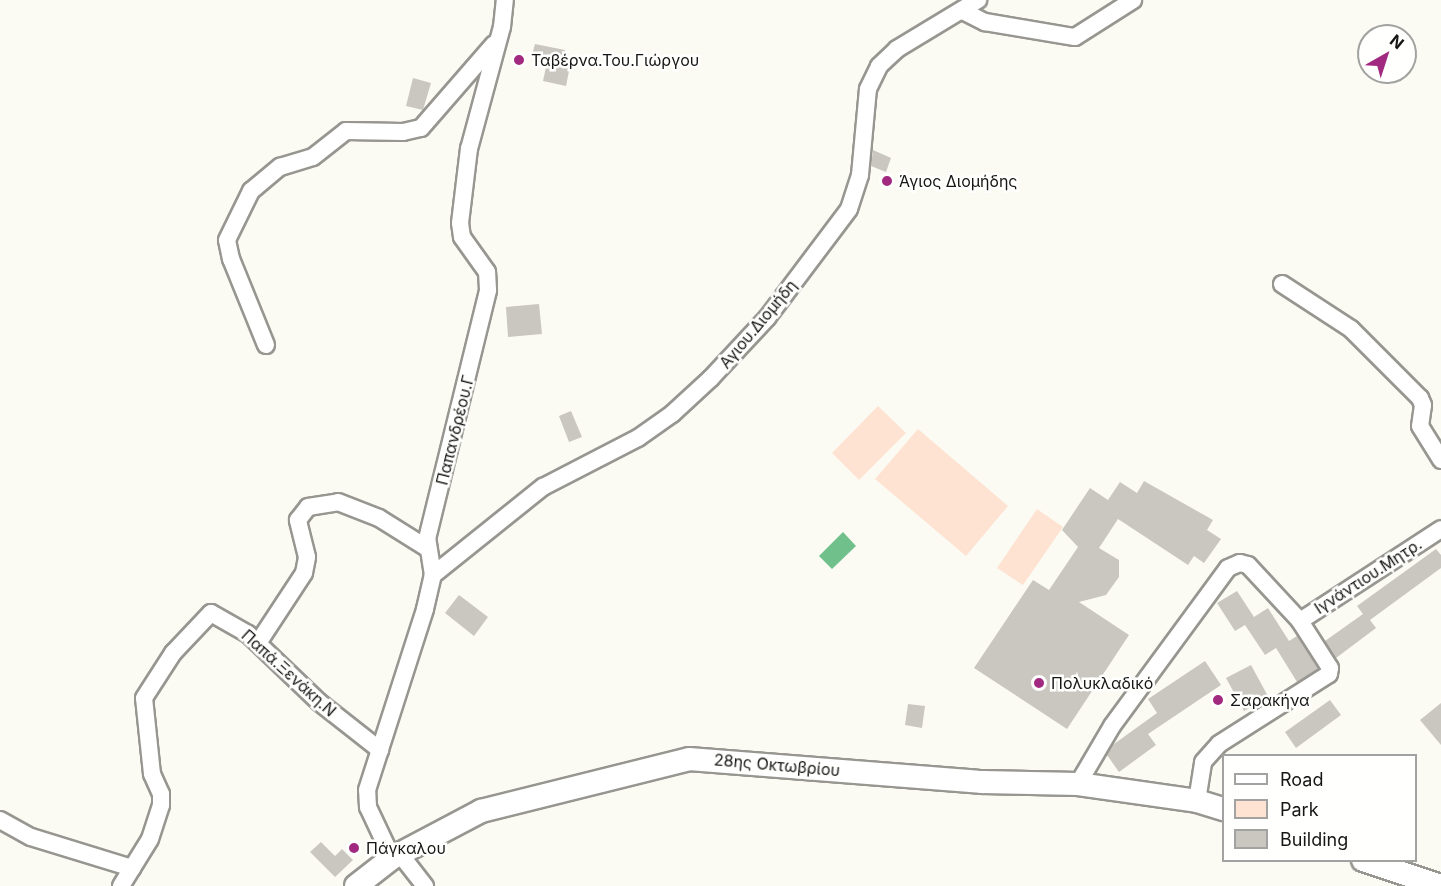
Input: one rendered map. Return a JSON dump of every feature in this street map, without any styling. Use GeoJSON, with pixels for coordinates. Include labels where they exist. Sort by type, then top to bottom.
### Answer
{"type":"FeatureCollection","features":[{"type":"Feature","properties":{"kind":"main road","name":"28ης Οκτωβρίου"},"geometry":{"type":"LineString","coordinates":[[356,886],[396,856],[481,811],[689,759],[983,782],[1078,784],[1197,801],[1222,808]]}},
{"type":"Feature","properties":{"kind":"main road"},"geometry":{"type":"LineString","coordinates":[[1366,862],[1441,886]]}},
{"type":"Feature","properties":{"kind":"street","name":"Παπανδρέου.Γ"},"geometry":{"type":"LineString","coordinates":[[425,886],[396,856],[366,797],[400,693],[432,575],[427,548],[488,290],[487,272],[462,237],[460,223],[469,149],[505,0]]}},
{"type":"Feature","properties":{"kind":"street","name":"Αγιου.Διομήδη"},"geometry":{"type":"LineString","coordinates":[[432,575],[543,487],[638,438],[664,420],[719,370],[767,318],[849,209],[860,175],[868,89],[875,72],[897,49],[978,0]]}},
{"type":"Feature","properties":{"kind":"street"},"geometry":{"type":"LineString","coordinates":[[963,11],[985,22],[1075,37],[1133,0]]}},
{"type":"Feature","properties":{"kind":"street"},"geometry":{"type":"LineString","coordinates":[[267,345],[231,259],[227,240],[251,191],[280,167],[314,157],[346,131],[403,132],[421,128],[497,40]]}},
{"type":"Feature","properties":{"kind":"street"},"geometry":{"type":"LineString","coordinates":[[1282,284],[1351,328],[1420,398],[1423,405],[1420,426],[1441,460]]}},
{"type":"Feature","properties":{"kind":"street"},"geometry":{"type":"LineString","coordinates":[[258,643],[304,573],[307,557],[298,520],[308,507],[338,502],[379,518],[427,548]]}},
{"type":"Feature","properties":{"kind":"street","name":"Ιγνάντιου.Μητρ."},"geometry":{"type":"LineString","coordinates":[[1197,801],[1203,762],[1219,744],[1329,674],[1330,668],[1300,621],[1441,529]]}},
{"type":"Feature","properties":{"kind":"street"},"geometry":{"type":"LineString","coordinates":[[1078,784],[1112,726],[1228,568],[1240,563],[1254,569],[1300,621]]}},
{"type":"Feature","properties":{"kind":"street","name":"Παπά.Ξενάκη.Ν"},"geometry":{"type":"LineString","coordinates":[[132,868],[150,839],[162,798],[153,774],[144,698],[173,653],[211,613],[231,622],[258,643],[319,702],[380,750]]}},
{"type":"Feature","properties":{"kind":"street"},"geometry":{"type":"LineString","coordinates":[[0,820],[31,837],[132,868],[121,886]]}},
{"type":"Feature","properties":{"kind":"green space"},"geometry":{"type":"Polygon","coordinates":[[[878,406],[906,433],[859,480],[832,453],[878,406]]]}},
{"type":"Feature","properties":{"kind":"green space"},"geometry":{"type":"Polygon","coordinates":[[[918,429],[1008,506],[966,556],[875,479],[918,429]]]}},
{"type":"Feature","properties":{"kind":"green space"},"geometry":{"type":"Polygon","coordinates":[[[1037,509],[1063,527],[1023,585],[997,568],[1037,509]]]}},
{"type":"Feature","properties":{"kind":"shaded area"},"geometry":{"type":"Polygon","coordinates":[[[843,532],[856,546],[832,569],[819,556],[843,532]]]}},
{"type":"Feature","properties":{"kind":"building"},"geometry":{"type":"Polygon","coordinates":[[[535,44],[565,50],[563,59],[571,61],[566,86],[543,81],[548,58],[532,55],[535,44]]]}},
{"type":"Feature","properties":{"kind":"building"},"geometry":{"type":"Polygon","coordinates":[[[413,78],[431,83],[423,110],[406,106],[413,78]]]}},
{"type":"Feature","properties":{"kind":"building"},"geometry":{"type":"Polygon","coordinates":[[[873,150],[891,158],[886,172],[871,166],[873,150]]]}},
{"type":"Feature","properties":{"kind":"building"},"geometry":{"type":"Polygon","coordinates":[[[539,304],[542,334],[508,337],[506,307],[539,304]]]}},
{"type":"Feature","properties":{"kind":"building"},"geometry":{"type":"Polygon","coordinates":[[[571,411],[582,437],[569,442],[559,416],[571,411]]]}},
{"type":"Feature","properties":{"kind":"building"},"geometry":{"type":"Polygon","coordinates":[[[1144,481],[1213,520],[1207,530],[1221,539],[1204,563],[1194,556],[1188,565],[1118,519],[1099,548],[1119,560],[1119,577],[1106,595],[1079,602],[1129,635],[1067,729],[974,668],[1033,580],[1049,590],[1078,547],[1062,530],[1090,488],[1108,500],[1120,482],[1137,493],[1144,481]]]}},
{"type":"Feature","properties":{"kind":"building"},"geometry":{"type":"Polygon","coordinates":[[[1436,549],[1441,555],[1441,568],[1370,620],[1376,628],[1336,658],[1325,641],[1363,614],[1357,606],[1436,549]]]}},
{"type":"Feature","properties":{"kind":"building"},"geometry":{"type":"Polygon","coordinates":[[[1237,591],[1254,617],[1268,608],[1289,641],[1297,636],[1318,669],[1297,682],[1276,648],[1265,655],[1245,625],[1235,631],[1217,603],[1237,591]]]}},
{"type":"Feature","properties":{"kind":"building"},"geometry":{"type":"Polygon","coordinates":[[[459,595],[488,617],[474,636],[445,613],[459,595]]]}},
{"type":"Feature","properties":{"kind":"building"},"geometry":{"type":"Polygon","coordinates":[[[1205,661],[1221,685],[1148,734],[1156,745],[1119,772],[1107,755],[1114,744],[1157,713],[1148,699],[1205,661]]]}},
{"type":"Feature","properties":{"kind":"building"},"geometry":{"type":"Polygon","coordinates":[[[1251,665],[1269,698],[1244,711],[1226,678],[1251,665]]]}},
{"type":"Feature","properties":{"kind":"building"},"geometry":{"type":"Polygon","coordinates":[[[1330,700],[1341,715],[1296,748],[1285,732],[1330,700]]]}},
{"type":"Feature","properties":{"kind":"building"},"geometry":{"type":"Polygon","coordinates":[[[1441,703],[1441,745],[1420,720],[1441,703]]]}},
{"type":"Feature","properties":{"kind":"building"},"geometry":{"type":"Polygon","coordinates":[[[908,704],[925,706],[922,728],[905,725],[908,704]]]}},
{"type":"Feature","properties":{"kind":"building"},"geometry":{"type":"Polygon","coordinates":[[[321,842],[335,856],[342,849],[353,860],[335,877],[310,852],[321,842]]]}},
{"type":"Feature","properties":{"kind":"place","name":"Ταβέρνα.Του.Γιώργου"},"geometry":{"type":"Point","coordinates":[519,60]}},
{"type":"Feature","properties":{"kind":"place","name":"Άγιος Διομήδης"},"geometry":{"type":"Point","coordinates":[887,181]}},
{"type":"Feature","properties":{"kind":"place","name":"Πολυκλαδικό"},"geometry":{"type":"Point","coordinates":[1039,683]}},
{"type":"Feature","properties":{"kind":"place","name":"Σαρακήνα"},"geometry":{"type":"Point","coordinates":[1218,700]}},
{"type":"Feature","properties":{"kind":"place","name":"Πάγκαλου"},"geometry":{"type":"Point","coordinates":[354,848]}}]}
